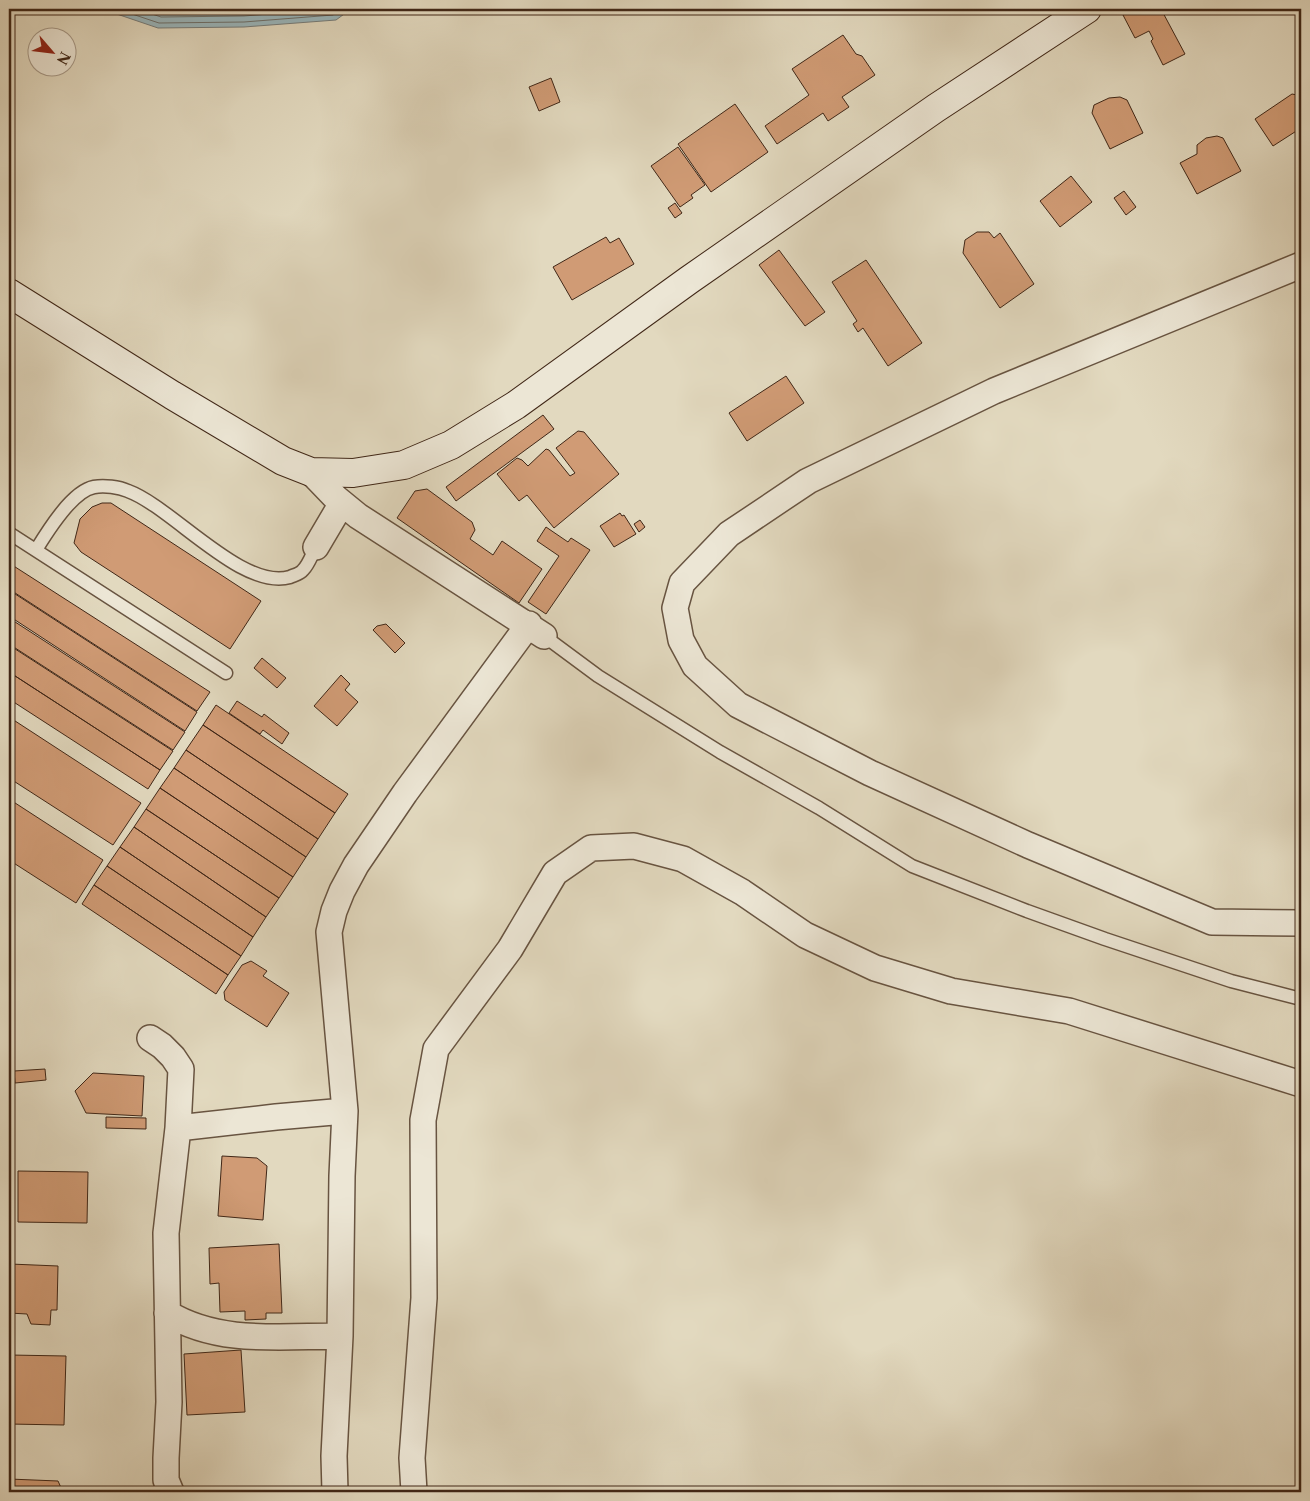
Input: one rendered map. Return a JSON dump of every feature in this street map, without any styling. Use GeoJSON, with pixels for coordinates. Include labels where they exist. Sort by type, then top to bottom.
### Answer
{"type":"FeatureCollection","features":[{"type":"Feature","properties":{"kind":"main road"},"geometry":{"type":"LineString","coordinates":[[9,293],[172,395],[283,461],[310,472],[353,473],[404,465],[451,445],[516,405],[688,280],[936,108],[1087,9]]}},
{"type":"Feature","properties":{"kind":"street"},"geometry":{"type":"LineString","coordinates":[[1301,265],[994,391],[808,481],[729,534],[682,583],[675,608],[682,640],[696,666],[738,705],[870,773],[1028,845],[1212,922],[1301,923]]}},
{"type":"Feature","properties":{"kind":"street"},"geometry":{"type":"LineString","coordinates":[[310,472],[342,503],[387,536],[537,630],[405,794],[356,866],[334,910],[330,932],[345,1111],[342,1176],[340,1336],[334,1456],[336,1492]]}},
{"type":"Feature","properties":{"kind":"street"},"geometry":{"type":"LineString","coordinates":[[316,547],[342,503]]}},
{"type":"Feature","properties":{"kind":"street"},"geometry":{"type":"LineString","coordinates":[[414,1492],[412,1458],[424,1298],[423,1120],[436,1049],[510,949],[555,873],[591,848],[634,846],[683,859],[742,892],[806,935],[875,968],[951,991],[1069,1011],[1301,1084]]}},
{"type":"Feature","properties":{"kind":"street"},"geometry":{"type":"LineString","coordinates":[[150,1038],[162,1046],[181,1069],[178,1128],[166,1233],[169,1402],[166,1480],[171,1492]]}},
{"type":"Feature","properties":{"kind":"street"},"geometry":{"type":"LineString","coordinates":[[178,1128],[276,1116],[345,1111]]}},
{"type":"Feature","properties":{"kind":"street"},"geometry":{"type":"LineString","coordinates":[[168,1312],[180,1320],[209,1331],[246,1337],[340,1336]]}},
{"type":"Feature","properties":{"kind":"lane"},"geometry":{"type":"LineString","coordinates":[[36,550],[58,515],[81,494],[93,487],[127,490],[146,500],[213,549],[246,569],[270,578],[284,578],[296,575],[303,570],[316,547]]}},
{"type":"Feature","properties":{"kind":"lane"},"geometry":{"type":"LineString","coordinates":[[9,535],[36,550],[226,673]]}},
{"type":"Feature","properties":{"kind":"lane"},"geometry":{"type":"LineString","coordinates":[[537,630],[598,676],[720,752],[819,808],[912,866],[1105,939],[1230,981],[1301,999]]}},
{"type":"Feature","properties":{"kind":"water"},"geometry":{"type":"Polygon","coordinates":[[[102,9],[351,9],[336,20],[244,27],[158,28],[102,9]]]}},
{"type":"Feature","properties":{"kind":"building"},"geometry":{"type":"Polygon","coordinates":[[[1136,9],[1161,9],[1185,54],[1163,65],[1151,41],[1153,39],[1149,31],[1135,38],[1123,15],[1136,9]]]}},
{"type":"Feature","properties":{"kind":"building"},"geometry":{"type":"Polygon","coordinates":[[[843,35],[856,54],[862,56],[875,75],[842,97],[849,107],[828,121],[823,113],[777,144],[765,126],[809,95],[792,69],[843,35]]]}},
{"type":"Feature","properties":{"kind":"building"},"geometry":{"type":"Polygon","coordinates":[[[551,78],[560,102],[539,111],[529,87],[551,78]]]}},
{"type":"Feature","properties":{"kind":"building"},"geometry":{"type":"Polygon","coordinates":[[[1292,94],[1297,95],[1301,101],[1301,128],[1273,146],[1255,119],[1292,94]]]}},
{"type":"Feature","properties":{"kind":"building"},"geometry":{"type":"Polygon","coordinates":[[[1120,97],[1127,100],[1143,133],[1110,149],[1092,113],[1094,105],[1109,98],[1120,97]]]}},
{"type":"Feature","properties":{"kind":"building"},"geometry":{"type":"Polygon","coordinates":[[[735,104],[768,152],[711,192],[678,144],[735,104]]]}},
{"type":"Feature","properties":{"kind":"building"},"geometry":{"type":"Polygon","coordinates":[[[1217,136],[1223,138],[1241,171],[1197,194],[1180,163],[1197,154],[1197,145],[1206,138],[1217,136]]]}},
{"type":"Feature","properties":{"kind":"building"},"geometry":{"type":"Polygon","coordinates":[[[678,147],[705,185],[691,195],[693,198],[680,207],[651,166],[678,147]]]}},
{"type":"Feature","properties":{"kind":"building"},"geometry":{"type":"Polygon","coordinates":[[[1071,176],[1092,202],[1060,227],[1040,201],[1071,176]]]}},
{"type":"Feature","properties":{"kind":"building"},"geometry":{"type":"Polygon","coordinates":[[[1124,191],[1136,207],[1126,215],[1114,198],[1124,191]]]}},
{"type":"Feature","properties":{"kind":"building"},"geometry":{"type":"Polygon","coordinates":[[[675,203],[682,213],[675,218],[668,208],[675,203]]]}},
{"type":"Feature","properties":{"kind":"building"},"geometry":{"type":"Polygon","coordinates":[[[977,232],[989,232],[994,238],[1000,233],[1034,284],[1000,308],[963,253],[965,240],[977,232]]]}},
{"type":"Feature","properties":{"kind":"building"},"geometry":{"type":"Polygon","coordinates":[[[606,237],[610,243],[619,238],[634,264],[572,300],[553,267],[606,237]]]}},
{"type":"Feature","properties":{"kind":"building"},"geometry":{"type":"Polygon","coordinates":[[[779,250],[825,312],[805,326],[759,265],[779,250]]]}},
{"type":"Feature","properties":{"kind":"building"},"geometry":{"type":"Polygon","coordinates":[[[866,260],[922,343],[888,366],[863,328],[858,332],[853,324],[857,321],[832,282],[866,260]]]}},
{"type":"Feature","properties":{"kind":"building"},"geometry":{"type":"Polygon","coordinates":[[[786,376],[804,403],[747,441],[729,413],[786,376]]]}},
{"type":"Feature","properties":{"kind":"building"},"geometry":{"type":"Polygon","coordinates":[[[543,415],[554,429],[456,501],[446,487],[543,415]]]}},
{"type":"Feature","properties":{"kind":"building"},"geometry":{"type":"Polygon","coordinates":[[[578,431],[584,432],[619,474],[554,528],[527,495],[519,501],[497,474],[517,458],[528,466],[546,449],[549,450],[570,476],[575,473],[556,448],[578,431]]]}},
{"type":"Feature","properties":{"kind":"building"},"geometry":{"type":"Polygon","coordinates":[[[427,489],[472,522],[475,530],[470,539],[493,555],[502,541],[542,569],[519,603],[397,518],[415,491],[427,489]]]}},
{"type":"Feature","properties":{"kind":"building"},"geometry":{"type":"Polygon","coordinates":[[[102,503],[111,503],[261,601],[230,649],[81,552],[74,543],[80,519],[92,507],[102,503]]]}},
{"type":"Feature","properties":{"kind":"building"},"geometry":{"type":"Polygon","coordinates":[[[620,513],[622,516],[624,515],[636,534],[614,547],[600,526],[620,513]]]}},
{"type":"Feature","properties":{"kind":"building"},"geometry":{"type":"Polygon","coordinates":[[[640,520],[645,527],[639,532],[634,524],[640,520]]]}},
{"type":"Feature","properties":{"kind":"building"},"geometry":{"type":"Polygon","coordinates":[[[546,527],[568,542],[571,538],[590,550],[546,614],[528,602],[559,556],[537,541],[546,527]]]}},
{"type":"Feature","properties":{"kind":"building"},"geometry":{"type":"Polygon","coordinates":[[[9,563],[210,692],[197,711],[9,589],[9,563]]]}},
{"type":"Feature","properties":{"kind":"building"},"geometry":{"type":"Polygon","coordinates":[[[9,590],[197,712],[185,731],[9,616],[9,590]]]}},
{"type":"Feature","properties":{"kind":"building"},"geometry":{"type":"Polygon","coordinates":[[[9,618],[185,732],[173,750],[9,644],[9,618]]]}},
{"type":"Feature","properties":{"kind":"building"},"geometry":{"type":"Polygon","coordinates":[[[386,624],[405,643],[395,653],[373,630],[377,626],[386,624]]]}},
{"type":"Feature","properties":{"kind":"building"},"geometry":{"type":"Polygon","coordinates":[[[9,645],[173,751],[160,770],[9,672],[9,645]]]}},
{"type":"Feature","properties":{"kind":"building"},"geometry":{"type":"Polygon","coordinates":[[[262,658],[286,678],[277,688],[254,668],[262,658]]]}},
{"type":"Feature","properties":{"kind":"building"},"geometry":{"type":"Polygon","coordinates":[[[9,672],[160,770],[148,789],[9,699],[9,672]]]}},
{"type":"Feature","properties":{"kind":"building"},"geometry":{"type":"Polygon","coordinates":[[[341,675],[350,684],[345,690],[358,702],[337,726],[314,706],[341,675]]]}},
{"type":"Feature","properties":{"kind":"building"},"geometry":{"type":"Polygon","coordinates":[[[237,701],[262,717],[264,714],[289,733],[282,744],[263,730],[260,734],[229,713],[237,701]]]}},
{"type":"Feature","properties":{"kind":"building"},"geometry":{"type":"Polygon","coordinates":[[[216,705],[348,794],[335,813],[203,725],[216,705]]]}},
{"type":"Feature","properties":{"kind":"building"},"geometry":{"type":"Polygon","coordinates":[[[9,717],[141,803],[113,845],[9,778],[9,717]]]}},
{"type":"Feature","properties":{"kind":"building"},"geometry":{"type":"Polygon","coordinates":[[[203,725],[335,813],[318,839],[186,750],[203,725]]]}},
{"type":"Feature","properties":{"kind":"building"},"geometry":{"type":"Polygon","coordinates":[[[186,750],[318,839],[306,857],[174,768],[186,750]]]}},
{"type":"Feature","properties":{"kind":"building"},"geometry":{"type":"Polygon","coordinates":[[[174,768],[306,857],[293,877],[160,788],[174,768]]]}},
{"type":"Feature","properties":{"kind":"building"},"geometry":{"type":"Polygon","coordinates":[[[160,788],[293,877],[279,898],[146,809],[160,788]]]}},
{"type":"Feature","properties":{"kind":"building"},"geometry":{"type":"Polygon","coordinates":[[[9,799],[103,860],[76,903],[9,860],[9,799]]]}},
{"type":"Feature","properties":{"kind":"building"},"geometry":{"type":"Polygon","coordinates":[[[146,809],[279,898],[266,917],[134,827],[146,809]]]}},
{"type":"Feature","properties":{"kind":"building"},"geometry":{"type":"Polygon","coordinates":[[[134,827],[266,917],[253,937],[120,847],[134,827]]]}},
{"type":"Feature","properties":{"kind":"building"},"geometry":{"type":"Polygon","coordinates":[[[120,847],[253,937],[241,956],[107,866],[120,847]]]}},
{"type":"Feature","properties":{"kind":"building"},"geometry":{"type":"Polygon","coordinates":[[[107,866],[241,956],[228,975],[94,885],[107,866]]]}},
{"type":"Feature","properties":{"kind":"building"},"geometry":{"type":"Polygon","coordinates":[[[94,885],[228,975],[216,994],[82,904],[94,885]]]}},
{"type":"Feature","properties":{"kind":"building"},"geometry":{"type":"Polygon","coordinates":[[[251,961],[267,971],[263,976],[289,993],[267,1027],[225,1000],[224,992],[242,965],[251,961]]]}},
{"type":"Feature","properties":{"kind":"building"},"geometry":{"type":"Polygon","coordinates":[[[45,1069],[46,1080],[15,1083],[14,1071],[45,1069]]]}},
{"type":"Feature","properties":{"kind":"building"},"geometry":{"type":"Polygon","coordinates":[[[93,1073],[144,1076],[142,1116],[86,1113],[75,1091],[93,1073]]]}},
{"type":"Feature","properties":{"kind":"building"},"geometry":{"type":"Polygon","coordinates":[[[106,1117],[146,1118],[146,1129],[106,1128],[106,1117]]]}},
{"type":"Feature","properties":{"kind":"building"},"geometry":{"type":"Polygon","coordinates":[[[222,1156],[257,1158],[267,1166],[263,1220],[218,1216],[222,1156]]]}},
{"type":"Feature","properties":{"kind":"building"},"geometry":{"type":"Polygon","coordinates":[[[18,1171],[88,1172],[87,1223],[18,1222],[18,1171]]]}},
{"type":"Feature","properties":{"kind":"building"},"geometry":{"type":"Polygon","coordinates":[[[279,1244],[282,1313],[266,1313],[266,1319],[245,1320],[245,1311],[220,1312],[219,1283],[210,1284],[209,1248],[279,1244]]]}},
{"type":"Feature","properties":{"kind":"building"},"geometry":{"type":"Polygon","coordinates":[[[10,1264],[58,1266],[57,1310],[51,1310],[50,1325],[31,1324],[27,1314],[9,1313],[10,1264]]]}},
{"type":"Feature","properties":{"kind":"building"},"geometry":{"type":"Polygon","coordinates":[[[241,1350],[245,1412],[187,1415],[184,1354],[241,1350]]]}},
{"type":"Feature","properties":{"kind":"building"},"geometry":{"type":"Polygon","coordinates":[[[10,1355],[66,1356],[64,1425],[9,1424],[10,1355]]]}},
{"type":"Feature","properties":{"kind":"building"},"geometry":{"type":"Polygon","coordinates":[[[9,1479],[58,1481],[63,1492],[9,1492],[9,1479]]]}}]}
